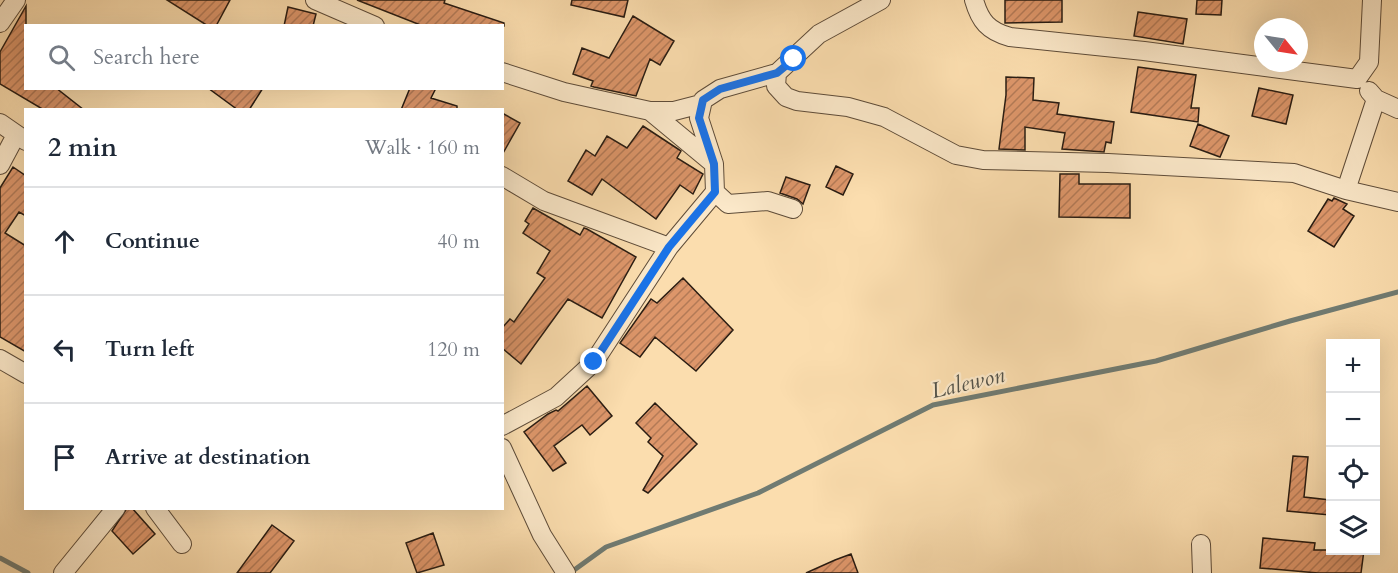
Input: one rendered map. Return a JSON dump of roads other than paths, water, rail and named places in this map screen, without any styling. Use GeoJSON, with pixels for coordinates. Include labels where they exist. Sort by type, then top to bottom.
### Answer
{"type":"FeatureCollection","features":[{"type":"Feature","properties":{"kind":"street"},"geometry":{"type":"LineString","coordinates":[[0,23],[16,0]]}},
{"type":"Feature","properties":{"kind":"street"},"geometry":{"type":"LineString","coordinates":[[315,0],[370,24]]}},
{"type":"Feature","properties":{"kind":"street"},"geometry":{"type":"LineString","coordinates":[[504,425],[556,397],[594,362],[669,247],[715,192],[714,164],[699,118],[701,104],[708,95],[720,89],[777,73],[819,34],[881,0]]}},
{"type":"Feature","properties":{"kind":"street"},"geometry":{"type":"LineString","coordinates":[[974,0],[984,24],[995,33],[1010,37],[1144,51],[1357,79],[1376,99],[1398,109]]}},
{"type":"Feature","properties":{"kind":"street"},"geometry":{"type":"LineString","coordinates":[[1357,79],[1369,62],[1372,0]]}},
{"type":"Feature","properties":{"kind":"street"},"geometry":{"type":"LineString","coordinates":[[504,73],[564,92],[650,111],[674,111],[701,104]]}},
{"type":"Feature","properties":{"kind":"street"},"geometry":{"type":"LineString","coordinates":[[777,73],[776,86],[786,97],[848,107],[884,117],[956,155],[983,160],[1108,163],[1294,173],[1346,190],[1398,202]]}},
{"type":"Feature","properties":{"kind":"street"},"geometry":{"type":"LineString","coordinates":[[1346,190],[1376,99]]}},
{"type":"Feature","properties":{"kind":"street"},"geometry":{"type":"LineString","coordinates":[[650,111],[714,164]]}},
{"type":"Feature","properties":{"kind":"street"},"geometry":{"type":"LineString","coordinates":[[0,123],[21,138],[0,165]]}},
{"type":"Feature","properties":{"kind":"street"},"geometry":{"type":"LineString","coordinates":[[504,177],[544,201],[669,247]]}},
{"type":"Feature","properties":{"kind":"street"},"geometry":{"type":"LineString","coordinates":[[715,192],[728,204],[768,201],[793,209]]}},
{"type":"Feature","properties":{"kind":"street"},"geometry":{"type":"LineString","coordinates":[[0,358],[24,373]]}},
{"type":"Feature","properties":{"kind":"street"},"geometry":{"type":"LineString","coordinates":[[504,452],[542,534],[566,573]]}},
{"type":"Feature","properties":{"kind":"street"},"geometry":{"type":"LineString","coordinates":[[63,573],[114,510]]}},
{"type":"Feature","properties":{"kind":"street"},"geometry":{"type":"LineString","coordinates":[[156,510],[182,544]]}},
{"type":"Feature","properties":{"kind":"street"},"geometry":{"type":"LineString","coordinates":[[1201,544],[1202,573]]}},
{"type":"Feature","properties":{"kind":"waterway","name":"Lalewon"},"geometry":{"type":"LineString","coordinates":[[570,573],[606,547],[758,493],[933,405],[1156,361],[1398,292]]}},
{"type":"Feature","properties":{"kind":"waterway","name":"Lalewon"},"geometry":{"type":"LineString","coordinates":[[0,558],[28,573]]}}]}
